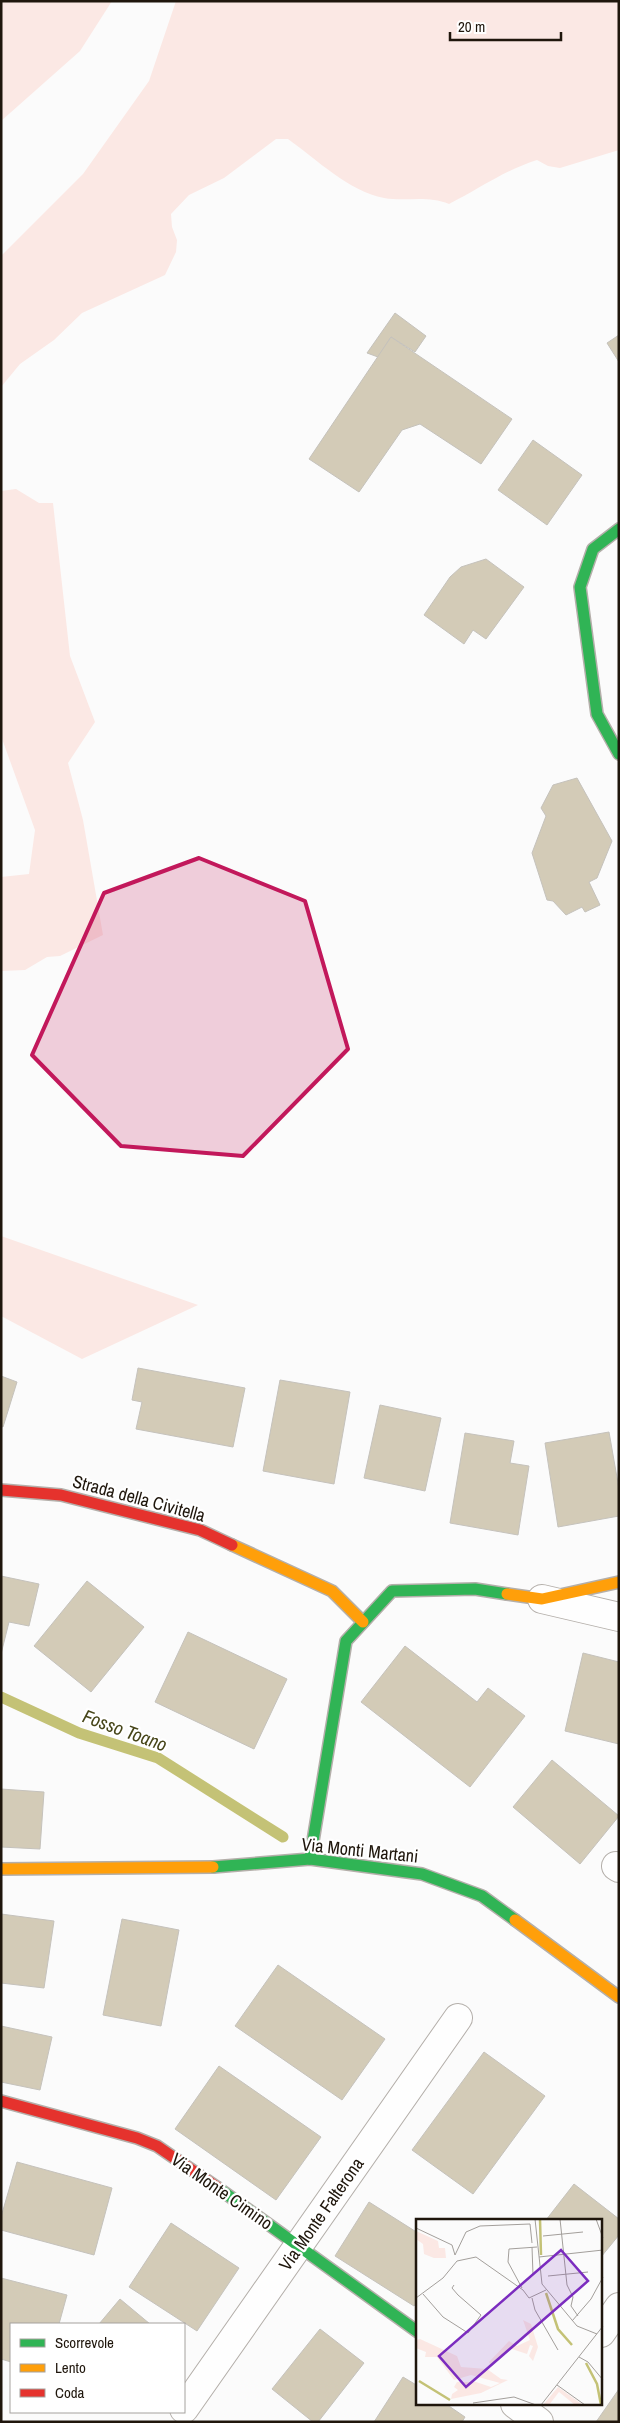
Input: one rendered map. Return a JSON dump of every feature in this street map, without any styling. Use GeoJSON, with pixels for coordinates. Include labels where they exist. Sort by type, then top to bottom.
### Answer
{"type":"FeatureCollection","features":[{"type":"Feature","properties":{"kind":"street"},"geometry":{"type":"LineString","coordinates":[[619,529],[593,549],[580,587],[598,714],[619,754]]}},
{"type":"Feature","properties":{"kind":"street","name":"Strada della Civitella"},"geometry":{"type":"LineString","coordinates":[[1,1490],[61,1495],[200,1530],[332,1591],[363,1622]]}},
{"type":"Feature","properties":{"kind":"street"},"geometry":{"type":"LineString","coordinates":[[542,1599],[619,1582]]}},
{"type":"Feature","properties":{"kind":"street"},"geometry":{"type":"LineString","coordinates":[[310,1859],[346,1641],[392,1591],[476,1589],[542,1599],[619,1617]]}},
{"type":"Feature","properties":{"kind":"street","name":"Via Monti Martani"},"geometry":{"type":"LineString","coordinates":[[1,1869],[204,1868],[310,1859],[422,1874],[482,1896],[619,1997]]}},
{"type":"Feature","properties":{"kind":"street","name":"Via Monte Falterona"},"geometry":{"type":"LineString","coordinates":[[185,2407],[458,2018]]}},
{"type":"Feature","properties":{"kind":"street","name":"Via Monte Cimino"},"geometry":{"type":"LineString","coordinates":[[1,2101],[137,2138],[157,2146],[299,2245],[416,2331]]}},
{"type":"Feature","properties":{"kind":"street"},"geometry":{"type":"LineString","coordinates":[[602,2332],[619,2307]]}},
{"type":"Feature","properties":{"kind":"street"},"geometry":{"type":"LineString","coordinates":[[518,2406],[540,2422],[552,2406]]}},
{"type":"Feature","properties":{"kind":"highlighted area"},"geometry":{"type":"Polygon","coordinates":[[[199,858],[305,901],[348,1049],[243,1156],[121,1146],[32,1055],[104,893],[199,858]]]}},
{"type":"Feature","properties":{"kind":"shaded area"},"geometry":{"type":"Polygon","coordinates":[[[1,1],[112,1],[80,51],[1,121],[1,1]]]}},
{"type":"Feature","properties":{"kind":"shaded area"},"geometry":{"type":"Polygon","coordinates":[[[176,1],[619,1],[619,150],[560,168],[548,166],[537,160],[503,174],[449,204],[425,199],[392,199],[371,195],[334,174],[288,139],[276,139],[224,178],[189,195],[171,214],[172,227],[177,240],[176,252],[165,275],[82,313],[54,340],[20,364],[1,387],[1,256],[83,174],[149,81],[176,1]]]}},
{"type":"Feature","properties":{"kind":"shaded area"},"geometry":{"type":"Polygon","coordinates":[[[16,489],[39,503],[53,503],[70,656],[95,722],[68,763],[83,820],[103,935],[60,956],[47,957],[25,970],[1,971],[1,877],[29,874],[35,830],[1,736],[1,491],[16,489]]]}},
{"type":"Feature","properties":{"kind":"shaded area"},"geometry":{"type":"Polygon","coordinates":[[[1,1236],[198,1305],[82,1359],[1,1316],[1,1236]]]}},
{"type":"Feature","properties":{"kind":"building"},"geometry":{"type":"Polygon","coordinates":[[[395,313],[426,336],[415,352],[391,337],[378,357],[367,353],[395,313]]]}},
{"type":"Feature","properties":{"kind":"building"},"geometry":{"type":"Polygon","coordinates":[[[619,335],[619,362],[607,343],[619,335]]]}},
{"type":"Feature","properties":{"kind":"building"},"geometry":{"type":"Polygon","coordinates":[[[391,337],[512,419],[481,464],[420,424],[402,430],[359,492],[309,459],[391,337]]]}},
{"type":"Feature","properties":{"kind":"building"},"geometry":{"type":"Polygon","coordinates":[[[533,440],[582,475],[547,525],[498,490],[533,440]]]}},
{"type":"Feature","properties":{"kind":"building"},"geometry":{"type":"Polygon","coordinates":[[[486,559],[524,587],[486,639],[473,630],[464,644],[424,615],[450,577],[461,567],[486,559]]]}},
{"type":"Feature","properties":{"kind":"building"},"geometry":{"type":"Polygon","coordinates":[[[577,778],[612,841],[597,878],[589,882],[600,905],[585,912],[582,907],[566,915],[553,901],[547,900],[532,853],[546,816],[541,808],[553,785],[577,778]]]}},
{"type":"Feature","properties":{"kind":"building"},"geometry":{"type":"Polygon","coordinates":[[[138,1368],[245,1388],[233,1447],[136,1429],[142,1402],[132,1400],[138,1368]]]}},
{"type":"Feature","properties":{"kind":"building"},"geometry":{"type":"Polygon","coordinates":[[[1,1376],[17,1382],[3,1427],[1,1426],[1,1376]]]}},
{"type":"Feature","properties":{"kind":"building"},"geometry":{"type":"Polygon","coordinates":[[[280,1380],[350,1392],[334,1484],[263,1471],[280,1380]]]}},
{"type":"Feature","properties":{"kind":"building"},"geometry":{"type":"Polygon","coordinates":[[[380,1405],[441,1418],[425,1491],[364,1478],[380,1405]]]}},
{"type":"Feature","properties":{"kind":"building"},"geometry":{"type":"Polygon","coordinates":[[[609,1432],[619,1489],[619,1516],[558,1527],[545,1443],[609,1432]]]}},
{"type":"Feature","properties":{"kind":"building"},"geometry":{"type":"Polygon","coordinates":[[[465,1433],[514,1441],[510,1463],[529,1466],[518,1535],[450,1523],[465,1433]]]}},
{"type":"Feature","properties":{"kind":"building"},"geometry":{"type":"Polygon","coordinates":[[[1,1576],[39,1584],[29,1626],[9,1622],[1,1654],[1,1576]]]}},
{"type":"Feature","properties":{"kind":"building"},"geometry":{"type":"Polygon","coordinates":[[[87,1581],[144,1627],[91,1692],[34,1646],[87,1581]]]}},
{"type":"Feature","properties":{"kind":"building"},"geometry":{"type":"Polygon","coordinates":[[[188,1632],[287,1679],[254,1749],[155,1702],[188,1632]]]}},
{"type":"Feature","properties":{"kind":"building"},"geometry":{"type":"Polygon","coordinates":[[[405,1646],[477,1702],[488,1688],[525,1716],[470,1787],[361,1702],[405,1646]]]}},
{"type":"Feature","properties":{"kind":"building"},"geometry":{"type":"Polygon","coordinates":[[[583,1653],[619,1662],[619,1744],[565,1731],[583,1653]]]}},
{"type":"Feature","properties":{"kind":"building"},"geometry":{"type":"Polygon","coordinates":[[[552,1760],[619,1816],[580,1864],[513,1807],[552,1760]]]}},
{"type":"Feature","properties":{"kind":"building"},"geometry":{"type":"Polygon","coordinates":[[[1,1789],[44,1792],[40,1849],[1,1847],[1,1789]]]}},
{"type":"Feature","properties":{"kind":"building"},"geometry":{"type":"Polygon","coordinates":[[[1,1914],[54,1921],[44,1988],[1,1983],[1,1914]]]}},
{"type":"Feature","properties":{"kind":"building"},"geometry":{"type":"Polygon","coordinates":[[[122,1919],[179,1930],[161,2026],[103,2015],[122,1919]]]}},
{"type":"Feature","properties":{"kind":"building"},"geometry":{"type":"Polygon","coordinates":[[[278,1965],[385,2039],[342,2100],[235,2026],[278,1965]]]}},
{"type":"Feature","properties":{"kind":"building"},"geometry":{"type":"Polygon","coordinates":[[[1,2026],[52,2037],[40,2090],[1,2082],[1,2026]]]}},
{"type":"Feature","properties":{"kind":"building"},"geometry":{"type":"Polygon","coordinates":[[[484,2052],[545,2096],[473,2194],[412,2150],[484,2052]]]}},
{"type":"Feature","properties":{"kind":"building"},"geometry":{"type":"Polygon","coordinates":[[[219,2066],[321,2137],[276,2200],[175,2129],[219,2066]]]}},
{"type":"Feature","properties":{"kind":"building"},"geometry":{"type":"Polygon","coordinates":[[[17,2162],[112,2188],[94,2255],[1,2230],[1,2217],[17,2162]]]}},
{"type":"Feature","properties":{"kind":"building"},"geometry":{"type":"Polygon","coordinates":[[[574,2184],[619,2219],[619,2235],[602,2256],[602,2219],[547,2219],[574,2184]]]}},
{"type":"Feature","properties":{"kind":"building"},"geometry":{"type":"Polygon","coordinates":[[[369,2202],[416,2232],[416,2304],[414,2306],[335,2256],[369,2202]]]}},
{"type":"Feature","properties":{"kind":"building"},"geometry":{"type":"Polygon","coordinates":[[[171,2223],[239,2268],[197,2331],[129,2287],[171,2223]]]}},
{"type":"Feature","properties":{"kind":"building"},"geometry":{"type":"Polygon","coordinates":[[[1,2278],[67,2295],[59,2323],[10,2323],[10,2362],[1,2359],[1,2278]]]}},
{"type":"Feature","properties":{"kind":"building"},"geometry":{"type":"Polygon","coordinates":[[[120,2299],[149,2323],[100,2323],[120,2299]]]}},
{"type":"Feature","properties":{"kind":"building"},"geometry":{"type":"Polygon","coordinates":[[[320,2329],[364,2363],[318,2422],[313,2422],[272,2389],[320,2329]]]}},
{"type":"Feature","properties":{"kind":"building"},"geometry":{"type":"Polygon","coordinates":[[[403,2377],[416,2385],[416,2406],[449,2406],[465,2417],[462,2422],[374,2422],[403,2377]]]}},
{"type":"Feature","properties":{"kind":"building"},"geometry":{"type":"Polygon","coordinates":[[[619,2389],[619,2422],[596,2422],[619,2389]]]}},
{"type":"Feature","properties":{"kind":"waterway","name":"Fosso Toano"},"geometry":{"type":"LineString","coordinates":[[1,1697],[79,1733],[158,1758],[283,1837]]}},
{"type":"Feature","properties":{"kind":"traffic: fast"},"geometry":{"type":"LineString","coordinates":[[619,529],[593,549],[580,587],[597,714],[619,754]]}},
{"type":"Feature","properties":{"kind":"traffic: fast"},"geometry":{"type":"LineString","coordinates":[[310,1859],[346,1641],[392,1591],[475,1589],[507,1594]]}},
{"type":"Feature","properties":{"kind":"traffic: fast"},"geometry":{"type":"LineString","coordinates":[[213,1867],[310,1859],[422,1874],[482,1896],[515,1920]]}},
{"type":"Feature","properties":{"kind":"traffic: fast"},"geometry":{"type":"LineString","coordinates":[[218,2188],[416,2331]]}},
{"type":"Feature","properties":{"kind":"traffic: slow"},"geometry":{"type":"LineString","coordinates":[[232,1545],[332,1591],[363,1622]]}},
{"type":"Feature","properties":{"kind":"traffic: slow"},"geometry":{"type":"LineString","coordinates":[[507,1594],[542,1599],[619,1582]]}},
{"type":"Feature","properties":{"kind":"traffic: slow"},"geometry":{"type":"LineString","coordinates":[[1,1869],[213,1867]]}},
{"type":"Feature","properties":{"kind":"traffic: slow"},"geometry":{"type":"LineString","coordinates":[[515,1920],[619,1997]]}},
{"type":"Feature","properties":{"kind":"traffic: jam"},"geometry":{"type":"LineString","coordinates":[[1,1490],[61,1495],[200,1530],[232,1545]]}},
{"type":"Feature","properties":{"kind":"traffic: jam"},"geometry":{"type":"LineString","coordinates":[[1,2101],[137,2138],[157,2146],[218,2188]]}}]}
